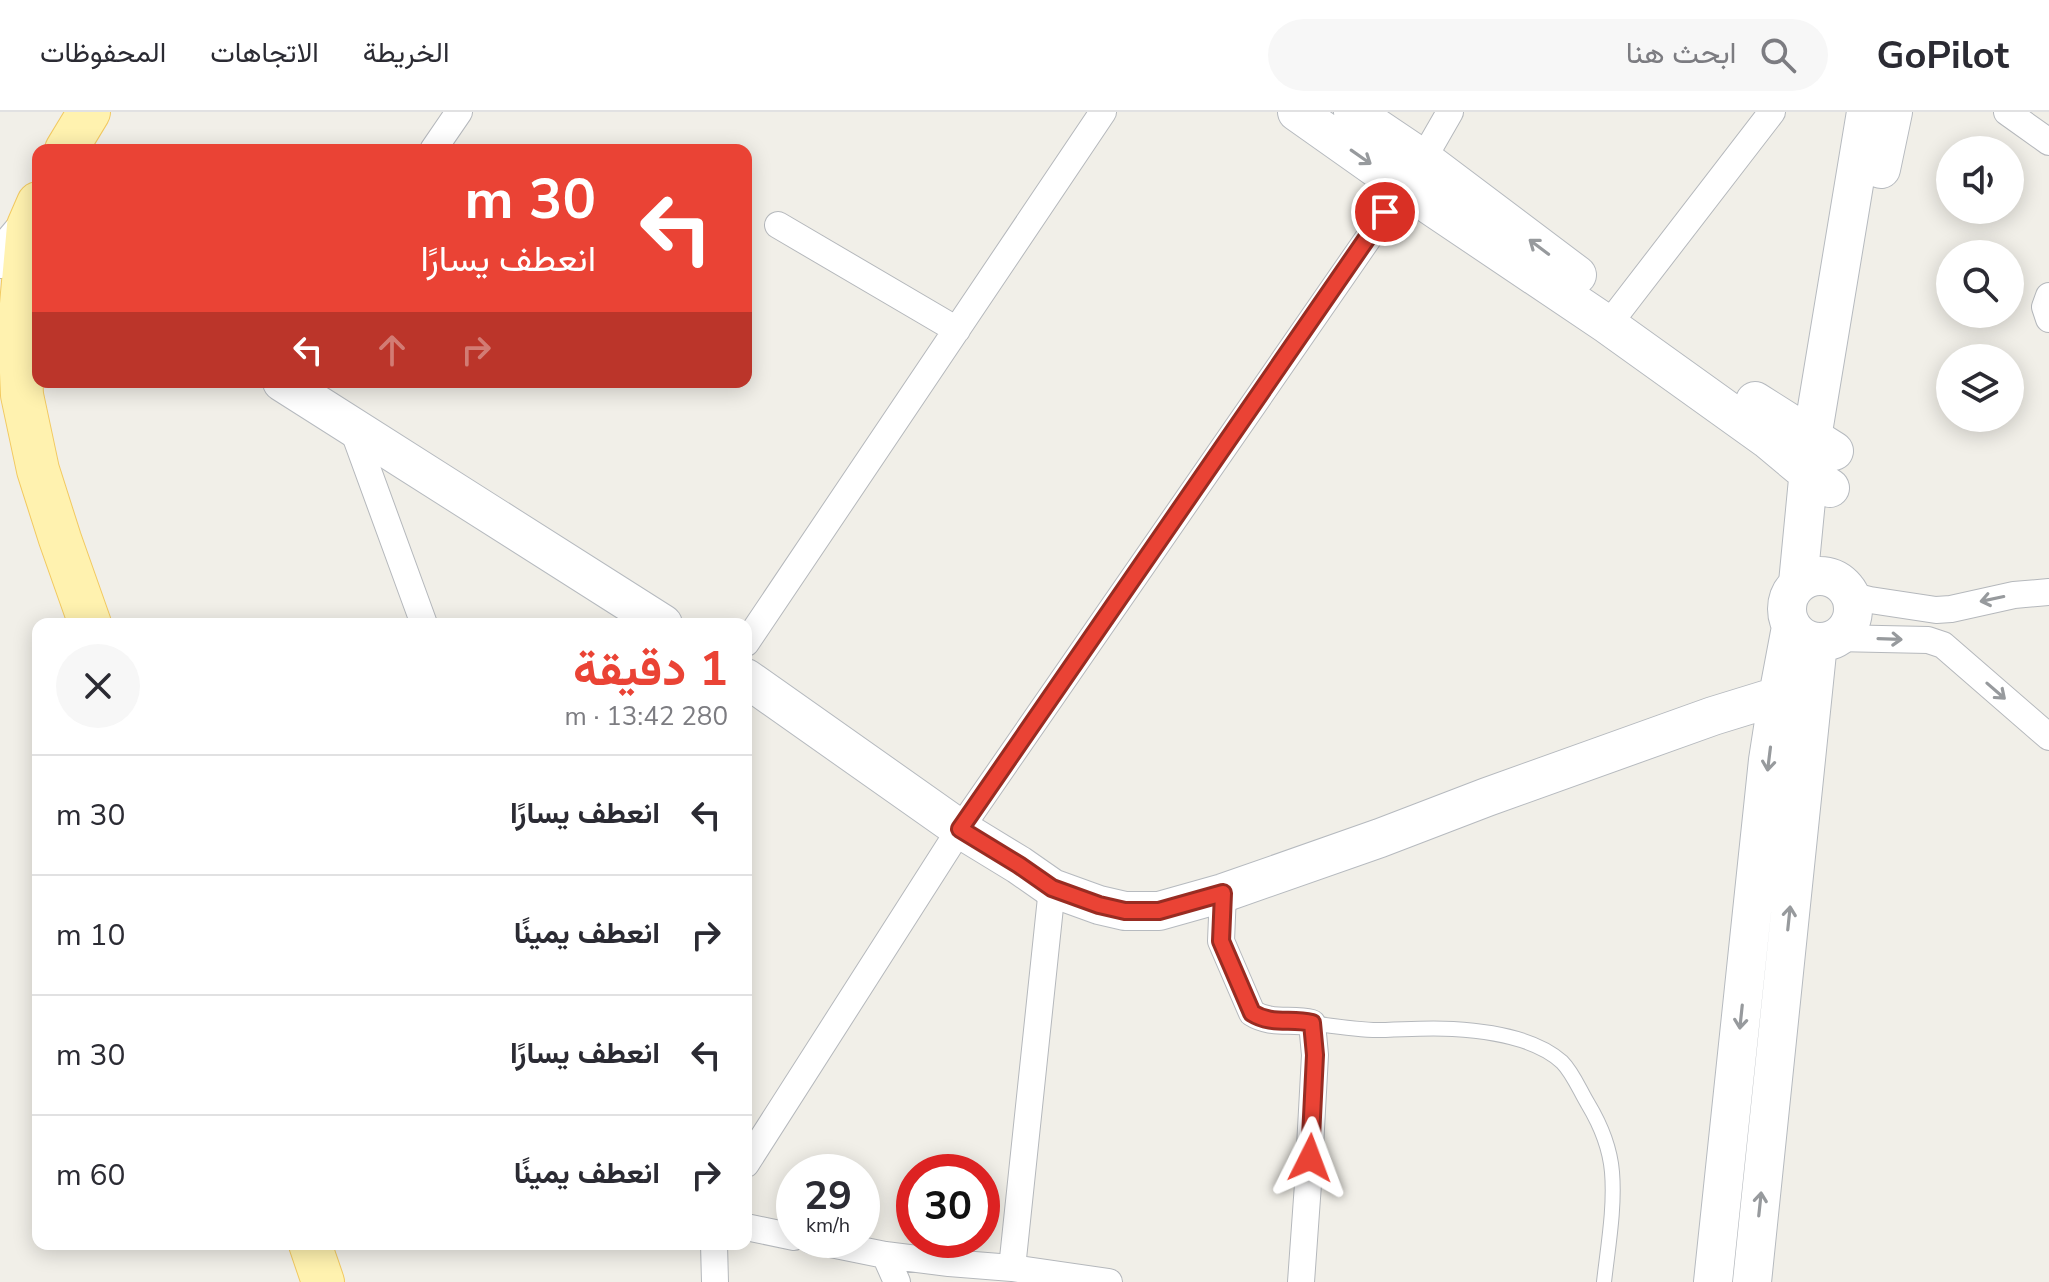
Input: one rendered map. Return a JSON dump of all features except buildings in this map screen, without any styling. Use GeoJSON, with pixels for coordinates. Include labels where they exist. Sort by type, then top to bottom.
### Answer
{"type":"FeatureCollection","features":[{"type":"Feature","properties":{"kind":"main road"},"geometry":{"type":"LineString","coordinates":[[70,144],[89,112]]}},
{"type":"Feature","properties":{"kind":"main road"},"geometry":{"type":"LineString","coordinates":[[1297,112],[1413,173],[1614,316],[1767,439],[1821,463]]}},
{"type":"Feature","properties":{"kind":"main road"},"geometry":{"type":"LineString","coordinates":[[1353,112],[1413,173]]}},
{"type":"Feature","properties":{"kind":"main road"},"geometry":{"type":"LineString","coordinates":[[1823,584],[1821,463],[1866,112]]}},
{"type":"Feature","properties":{"kind":"main road"},"geometry":{"type":"LineString","coordinates":[[1821,463],[1838,415],[1893,112]]}},
{"type":"Feature","properties":{"kind":"main road"},"geometry":{"type":"LineString","coordinates":[[0,259],[32,222]]}},
{"type":"Feature","properties":{"kind":"main road"},"geometry":{"type":"LineString","coordinates":[[32,238],[19,327],[22,395],[38,470],[88,618]]}},
{"type":"Feature","properties":{"kind":"main road"},"geometry":{"type":"LineString","coordinates":[[292,388],[654,618]]}},
{"type":"Feature","properties":{"kind":"main road"},"geometry":{"type":"LineString","coordinates":[[1823,584],[1853,604],[1850,624],[1844,632],[1815,636],[1787,615],[1787,603],[1791,592],[1823,584]]}},
{"type":"Feature","properties":{"kind":"main road"},"geometry":{"type":"LineString","coordinates":[[1713,1282],[1768,760],[1815,636]]}},
{"type":"Feature","properties":{"kind":"main road"},"geometry":{"type":"LineString","coordinates":[[752,682],[960,829],[1052,888],[1125,911],[1159,911],[1223,893],[1623,747],[1796,692]]}},
{"type":"Feature","properties":{"kind":"main road"},"geometry":{"type":"LineString","coordinates":[[1752,1282],[1796,692]]}},
{"type":"Feature","properties":{"kind":"main road"},"geometry":{"type":"LineString","coordinates":[[312,1250],[323,1282]]}},
{"type":"Feature","properties":{"kind":"street"},"geometry":{"type":"LineString","coordinates":[[437,144],[459,112]]}},
{"type":"Feature","properties":{"kind":"street"},"geometry":{"type":"LineString","coordinates":[[752,634],[1103,112]]}},
{"type":"Feature","properties":{"kind":"street"},"geometry":{"type":"LineString","coordinates":[[752,1155],[960,829],[1413,173],[1450,112]]}},
{"type":"Feature","properties":{"kind":"street"},"geometry":{"type":"LineString","coordinates":[[1614,316],[1772,112]]}},
{"type":"Feature","properties":{"kind":"street"},"geometry":{"type":"LineString","coordinates":[[2007,112],[2049,142]]}},
{"type":"Feature","properties":{"kind":"street"},"geometry":{"type":"LineString","coordinates":[[778,225],[957,330]]}},
{"type":"Feature","properties":{"kind":"street"},"geometry":{"type":"LineString","coordinates":[[2049,296],[2045,307],[2049,319]]}},
{"type":"Feature","properties":{"kind":"street"},"geometry":{"type":"LineString","coordinates":[[351,424],[422,618]]}},
{"type":"Feature","properties":{"kind":"street"},"geometry":{"type":"LineString","coordinates":[[1823,584],[1870,600],[1936,610],[2014,595],[2049,592]]}},
{"type":"Feature","properties":{"kind":"street"},"geometry":{"type":"LineString","coordinates":[[1815,636],[1928,640],[1943,645],[2049,737]]}},
{"type":"Feature","properties":{"kind":"street"},"geometry":{"type":"LineString","coordinates":[[1012,1268],[1052,888]]}},
{"type":"Feature","properties":{"kind":"street"},"geometry":{"type":"LineString","coordinates":[[1223,893],[1221,941],[1252,1013],[1274,1021],[1312,1023],[1315,1055],[1301,1282]]}},
{"type":"Feature","properties":{"kind":"street"},"geometry":{"type":"LineString","coordinates":[[752,1228],[776,1233]]}},
{"type":"Feature","properties":{"kind":"street"},"geometry":{"type":"LineString","coordinates":[[714,1250],[715,1282]]}},
{"type":"Feature","properties":{"kind":"street"},"geometry":{"type":"LineString","coordinates":[[880,1254],[1109,1282]]}},
{"type":"Feature","properties":{"kind":"street"},"geometry":{"type":"LineString","coordinates":[[885,1255],[897,1282]]}},
{"type":"Feature","properties":{"kind":"lane"},"geometry":{"type":"LineString","coordinates":[[1312,1023],[1370,1030],[1455,1029],[1486,1033],[1522,1040],[1543,1049],[1563,1063],[1604,1136],[1612,1171],[1612,1209],[1604,1282]]}},
{"type":"Feature","properties":{"kind":"route"},"geometry":{"type":"LineString","coordinates":[[1310,1158],[1315,1055],[1312,1023],[1274,1021],[1252,1013],[1221,941],[1223,893],[1159,911],[1125,911],[1099,905],[1052,888],[960,829],[1385,212]]}}]}
